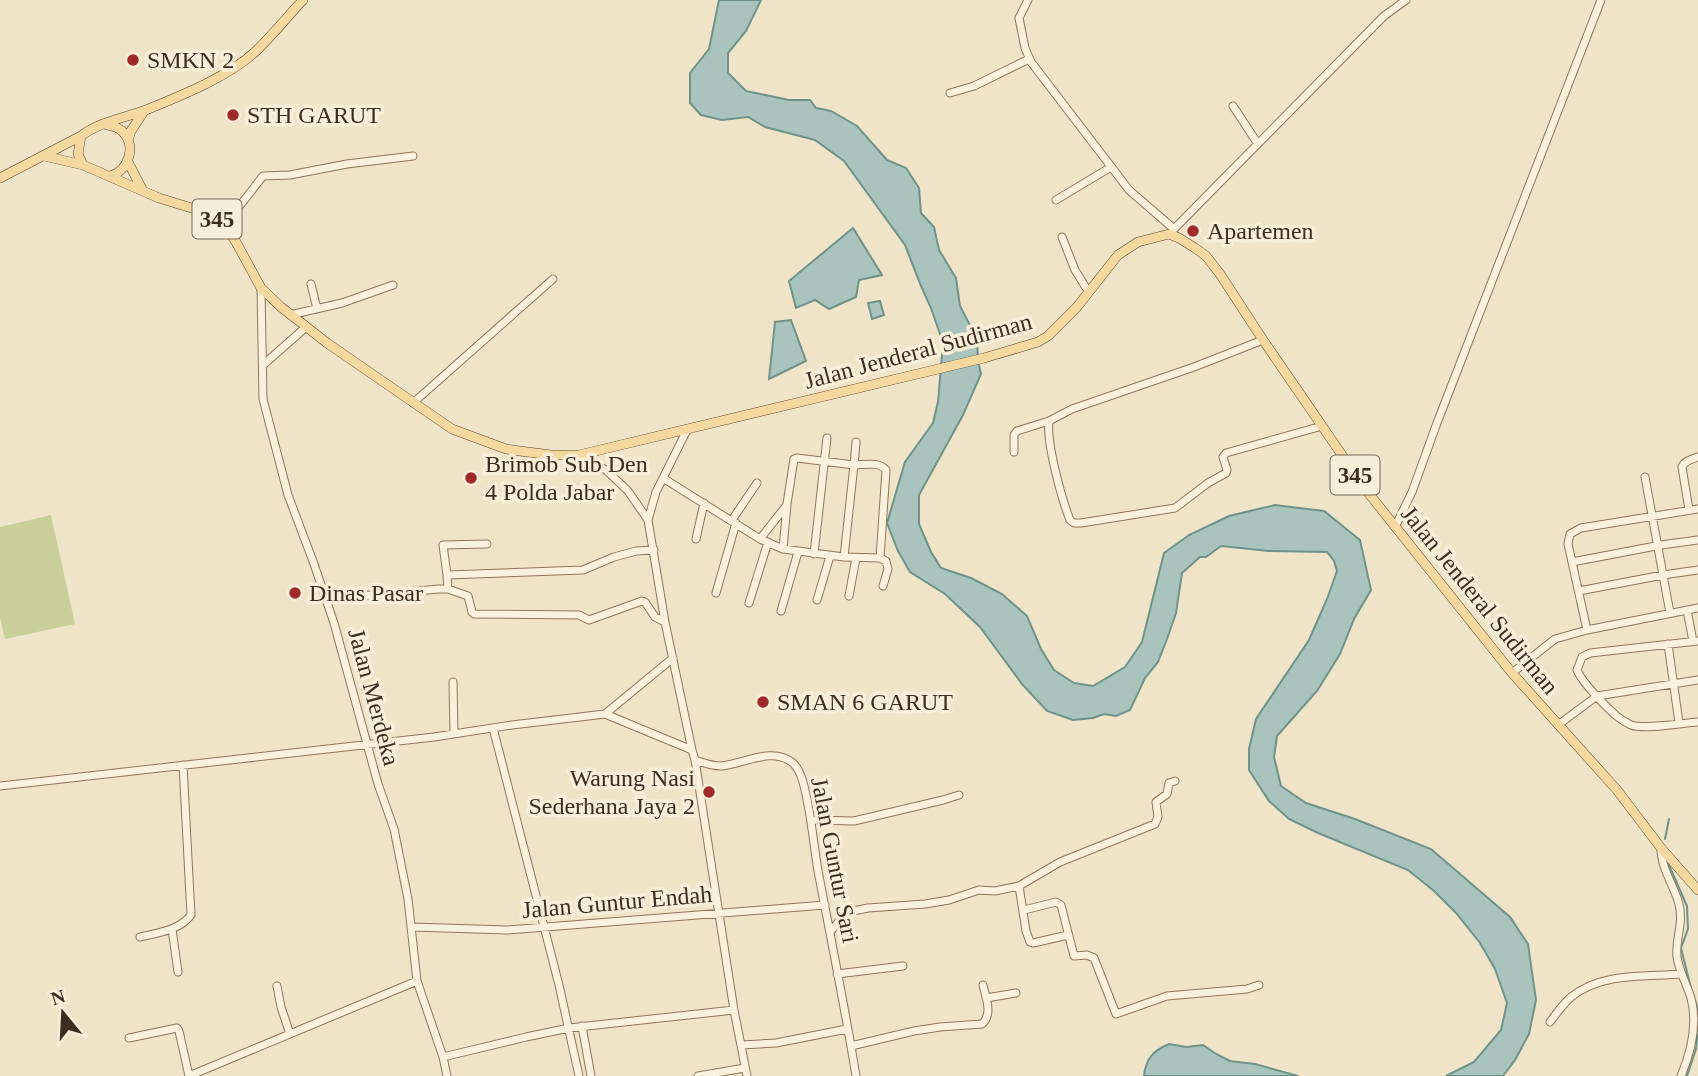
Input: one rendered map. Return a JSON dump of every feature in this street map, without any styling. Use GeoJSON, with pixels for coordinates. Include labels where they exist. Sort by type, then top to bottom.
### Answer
{"type":"FeatureCollection","features":[{"type":"Feature","properties":{"kind":"main road"},"geometry":{"type":"LineString","coordinates":[[0,178],[96,126],[145,110],[234,68],[255,52],[303,0]]}},
{"type":"Feature","properties":{"kind":"main road"},"geometry":{"type":"LineString","coordinates":[[142,189],[128,162],[128,140],[145,110]]}},
{"type":"Feature","properties":{"kind":"main road"},"geometry":{"type":"LineString","coordinates":[[105,124],[120,130],[128,140]]}},
{"type":"Feature","properties":{"kind":"main road"},"geometry":{"type":"LineString","coordinates":[[81,136],[78,154],[83,165]]}},
{"type":"Feature","properties":{"kind":"main road","name":"345"},"geometry":{"type":"LineString","coordinates":[[44,156],[83,165],[159,198],[211,214],[222,222]]}},
{"type":"Feature","properties":{"kind":"main road"},"geometry":{"type":"LineString","coordinates":[[108,176],[119,173],[128,162]]}},
{"type":"Feature","properties":{"kind":"main road","name":"Jalan Jenderal Sudirman"},"geometry":{"type":"LineString","coordinates":[[222,222],[261,288],[306,328],[452,429],[506,449],[551,455],[579,455],[687,430],[984,358],[1038,342],[1048,336],[1077,307],[1125,249],[1145,239],[1171,232],[1206,256],[1366,490],[1512,673],[1617,790],[1661,848],[1698,890]]}},
{"type":"Feature","properties":{"kind":"street"},"geometry":{"type":"LineString","coordinates":[[1028,0],[1019,18],[1029,59],[1129,190],[1171,232],[1384,16],[1406,0]]}},
{"type":"Feature","properties":{"kind":"street"},"geometry":{"type":"LineString","coordinates":[[1395,527],[1412,492],[1601,0]]}},
{"type":"Feature","properties":{"kind":"street"},"geometry":{"type":"LineString","coordinates":[[950,93],[974,86],[1029,59]]}},
{"type":"Feature","properties":{"kind":"street"},"geometry":{"type":"LineString","coordinates":[[1233,106],[1258,144]]}},
{"type":"Feature","properties":{"kind":"street"},"geometry":{"type":"LineString","coordinates":[[222,222],[242,203],[263,176],[290,175],[334,166],[413,156]]}},
{"type":"Feature","properties":{"kind":"street"},"geometry":{"type":"LineString","coordinates":[[1056,200],[1111,167]]}},
{"type":"Feature","properties":{"kind":"street"},"geometry":{"type":"LineString","coordinates":[[1062,237],[1075,270],[1088,291]]}},
{"type":"Feature","properties":{"kind":"street"},"geometry":{"type":"LineString","coordinates":[[414,402],[553,279]]}},
{"type":"Feature","properties":{"kind":"street"},"geometry":{"type":"LineString","coordinates":[[311,284],[317,309]]}},
{"type":"Feature","properties":{"kind":"street"},"geometry":{"type":"LineString","coordinates":[[290,315],[342,303],[393,285]]}},
{"type":"Feature","properties":{"kind":"street","name":"Jalan Merdeka"},"geometry":{"type":"LineString","coordinates":[[261,288],[263,399],[288,495],[326,599],[394,830],[412,927],[417,981],[447,1076]]}},
{"type":"Feature","properties":{"kind":"street"},"geometry":{"type":"LineString","coordinates":[[263,365],[306,328]]}},
{"type":"Feature","properties":{"kind":"street"},"geometry":{"type":"LineString","coordinates":[[1014,452],[1014,435],[1017,431],[1263,340]]}},
{"type":"Feature","properties":{"kind":"street"},"geometry":{"type":"LineString","coordinates":[[1049,421],[1057,476],[1068,514],[1074,523],[1175,508],[1208,483],[1226,474],[1223,456],[1226,453],[1322,426]]}},
{"type":"Feature","properties":{"kind":"street"},"geometry":{"type":"LineString","coordinates":[[687,430],[651,505],[648,520],[665,622],[695,760],[746,1072],[698,1076]]}},
{"type":"Feature","properties":{"kind":"street"},"geometry":{"type":"LineString","coordinates":[[814,554],[827,438]]}},
{"type":"Feature","properties":{"kind":"street"},"geometry":{"type":"LineString","coordinates":[[844,557],[856,442]]}},
{"type":"Feature","properties":{"kind":"street"},"geometry":{"type":"LineString","coordinates":[[579,455],[606,470],[628,491],[648,520]]}},
{"type":"Feature","properties":{"kind":"street"},"geometry":{"type":"LineString","coordinates":[[1689,510],[1682,467],[1698,457]]}},
{"type":"Feature","properties":{"kind":"street"},"geometry":{"type":"LineString","coordinates":[[783,550],[794,459],[854,465],[879,464],[886,470],[880,558]]}},
{"type":"Feature","properties":{"kind":"street"},"geometry":{"type":"LineString","coordinates":[[1645,477],[1670,613]]}},
{"type":"Feature","properties":{"kind":"street"},"geometry":{"type":"LineString","coordinates":[[663,478],[783,550],[830,556],[880,558],[886,561],[887,566],[883,586]]}},
{"type":"Feature","properties":{"kind":"street"},"geometry":{"type":"LineString","coordinates":[[716,593],[734,522],[757,483]]}},
{"type":"Feature","properties":{"kind":"street"},"geometry":{"type":"LineString","coordinates":[[696,539],[704,503]]}},
{"type":"Feature","properties":{"kind":"street"},"geometry":{"type":"LineString","coordinates":[[749,603],[764,540],[787,504]]}},
{"type":"Feature","properties":{"kind":"street"},"geometry":{"type":"LineString","coordinates":[[1587,629],[1568,541],[1572,532],[1581,528],[1698,509]]}},
{"type":"Feature","properties":{"kind":"street"},"geometry":{"type":"LineString","coordinates":[[1572,562],[1698,540]]}},
{"type":"Feature","properties":{"kind":"street"},"geometry":{"type":"LineString","coordinates":[[448,589],[444,544],[487,544]]}},
{"type":"Feature","properties":{"kind":"street"},"geometry":{"type":"LineString","coordinates":[[447,575],[583,570],[614,557],[636,551],[654,550]]}},
{"type":"Feature","properties":{"kind":"street"},"geometry":{"type":"LineString","coordinates":[[781,611],[798,552]]}},
{"type":"Feature","properties":{"kind":"street"},"geometry":{"type":"LineString","coordinates":[[817,600],[830,556]]}},
{"type":"Feature","properties":{"kind":"street"},"geometry":{"type":"LineString","coordinates":[[849,596],[856,558]]}},
{"type":"Feature","properties":{"kind":"street"},"geometry":{"type":"LineString","coordinates":[[1579,591],[1698,570]]}},
{"type":"Feature","properties":{"kind":"street"},"geometry":{"type":"LineString","coordinates":[[326,599],[448,589],[468,596],[474,614],[580,615],[589,620],[642,601],[656,617],[665,622]]}},
{"type":"Feature","properties":{"kind":"street"},"geometry":{"type":"LineString","coordinates":[[1512,673],[1555,639],[1587,629],[1698,608]]}},
{"type":"Feature","properties":{"kind":"street"},"geometry":{"type":"LineString","coordinates":[[1687,610],[1695,639],[1592,652],[1585,656],[1578,672],[1619,718],[1634,726],[1698,722]]}},
{"type":"Feature","properties":{"kind":"street"},"geometry":{"type":"LineString","coordinates":[[1668,644],[1679,723]]}},
{"type":"Feature","properties":{"kind":"street"},"geometry":{"type":"LineString","coordinates":[[605,714],[673,658]]}},
{"type":"Feature","properties":{"kind":"street"},"geometry":{"type":"LineString","coordinates":[[1558,725],[1597,696],[1698,680]]}},
{"type":"Feature","properties":{"kind":"street"},"geometry":{"type":"LineString","coordinates":[[453,682],[454,734]]}},
{"type":"Feature","properties":{"kind":"street"},"geometry":{"type":"LineString","coordinates":[[0,786],[605,714],[692,750]]}},
{"type":"Feature","properties":{"kind":"street"},"geometry":{"type":"LineString","coordinates":[[493,728],[579,1076]]}},
{"type":"Feature","properties":{"kind":"street","name":"Jalan Guntur Sari"},"geometry":{"type":"LineString","coordinates":[[695,760],[718,766],[769,755],[781,757],[800,772],[811,820],[856,1076]]}},
{"type":"Feature","properties":{"kind":"street"},"geometry":{"type":"LineString","coordinates":[[140,937],[172,929],[190,917],[183,765]]}},
{"type":"Feature","properties":{"kind":"street"},"geometry":{"type":"LineString","coordinates":[[830,932],[842,918],[853,911],[925,904],[949,900],[979,890],[995,891],[1019,886],[1060,862],[1156,823],[1157,802],[1167,794],[1169,783],[1175,781]]}},
{"type":"Feature","properties":{"kind":"street"},"geometry":{"type":"LineString","coordinates":[[811,820],[854,821],[959,794]]}},
{"type":"Feature","properties":{"kind":"street"},"geometry":{"type":"LineString","coordinates":[[1661,848],[1663,863],[1680,907],[1682,919],[1677,956],[1695,1017],[1691,1049],[1681,1076]]}},
{"type":"Feature","properties":{"kind":"street"},"geometry":{"type":"LineString","coordinates":[[1019,886],[1028,939],[1031,942],[1068,935]]}},
{"type":"Feature","properties":{"kind":"street"},"geometry":{"type":"LineString","coordinates":[[1024,910],[1060,903],[1074,956],[1087,955],[1094,958],[1116,1014],[1167,996],[1247,989],[1259,985]]}},
{"type":"Feature","properties":{"kind":"street","name":"Jalan Guntur Endah"},"geometry":{"type":"LineString","coordinates":[[412,927],[498,931],[825,905]]}},
{"type":"Feature","properties":{"kind":"street"},"geometry":{"type":"LineString","coordinates":[[172,929],[177,972]]}},
{"type":"Feature","properties":{"kind":"street"},"geometry":{"type":"LineString","coordinates":[[837,974],[903,967]]}},
{"type":"Feature","properties":{"kind":"street"},"geometry":{"type":"LineString","coordinates":[[1550,1022],[1570,998],[1598,982],[1614,978],[1682,975]]}},
{"type":"Feature","properties":{"kind":"street"},"geometry":{"type":"LineString","coordinates":[[129,1038],[177,1028],[189,1076],[417,981]]}},
{"type":"Feature","properties":{"kind":"street"},"geometry":{"type":"LineString","coordinates":[[851,1046],[914,1031],[982,1024],[986,1022],[988,1015],[983,985]]}},
{"type":"Feature","properties":{"kind":"street"},"geometry":{"type":"LineString","coordinates":[[277,986],[290,1034]]}},
{"type":"Feature","properties":{"kind":"street"},"geometry":{"type":"LineString","coordinates":[[986,998],[1016,993]]}},
{"type":"Feature","properties":{"kind":"street"},"geometry":{"type":"LineString","coordinates":[[443,1058],[569,1028],[734,1010]]}},
{"type":"Feature","properties":{"kind":"street"},"geometry":{"type":"LineString","coordinates":[[582,1026],[591,1076]]}},
{"type":"Feature","properties":{"kind":"street"},"geometry":{"type":"LineString","coordinates":[[742,1045],[776,1043],[847,1029]]}},
{"type":"Feature","properties":{"kind":"green space"},"geometry":{"type":"Polygon","coordinates":[[[51,515],[75,624],[5,639],[0,618],[0,527],[51,515]]]}},
{"type":"Feature","properties":{"kind":"water"},"geometry":{"type":"Polygon","coordinates":[[[719,0],[761,0],[746,31],[728,53],[728,73],[746,91],[789,100],[810,100],[816,108],[831,111],[857,126],[887,160],[906,168],[919,188],[921,213],[934,227],[939,250],[956,278],[960,306],[977,339],[981,374],[963,415],[919,495],[919,524],[941,568],[971,578],[1002,594],[1027,616],[1041,649],[1054,670],[1074,683],[1093,686],[1125,667],[1142,642],[1164,553],[1189,535],[1229,516],[1275,505],[1324,511],[1360,540],[1371,590],[1354,619],[1340,654],[1317,691],[1277,736],[1274,757],[1281,786],[1306,803],[1431,849],[1510,917],[1528,944],[1536,1000],[1529,1034],[1503,1076],[1446,1076],[1474,1062],[1501,1030],[1507,1003],[1495,969],[1480,943],[1456,913],[1408,870],[1289,819],[1269,801],[1249,770],[1249,749],[1256,719],[1309,640],[1327,599],[1337,571],[1327,552],[1269,551],[1221,546],[1206,557],[1200,557],[1182,573],[1176,613],[1167,639],[1158,662],[1145,678],[1130,710],[1116,716],[1104,714],[1073,720],[1047,711],[1022,684],[980,627],[945,594],[910,572],[887,523],[905,462],[933,423],[938,402],[943,343],[905,245],[844,161],[815,140],[765,127],[748,117],[722,120],[701,115],[690,103],[690,73],[709,49],[719,0]]]}},
{"type":"Feature","properties":{"kind":"water"},"geometry":{"type":"Polygon","coordinates":[[[853,228],[882,275],[859,280],[856,297],[829,309],[815,300],[796,308],[789,281],[853,228]]]}},
{"type":"Feature","properties":{"kind":"water"},"geometry":{"type":"Polygon","coordinates":[[[880,301],[884,315],[872,319],[868,303],[880,301]]]}},
{"type":"Feature","properties":{"kind":"water"},"geometry":{"type":"Polygon","coordinates":[[[791,320],[806,361],[769,379],[775,322],[791,320]]]}},
{"type":"Feature","properties":{"kind":"water"},"geometry":{"type":"Polygon","coordinates":[[[1169,1044],[1186,1047],[1203,1045],[1230,1061],[1255,1064],[1298,1076],[1144,1076],[1151,1056],[1169,1044]]]}},
{"type":"Feature","properties":{"kind":"waterway"},"geometry":{"type":"LineString","coordinates":[[1665,839],[1669,819]]}},
{"type":"Feature","properties":{"kind":"waterway"},"geometry":{"type":"LineString","coordinates":[[1668,863],[1687,906],[1688,929],[1681,948],[1691,988]]}},
{"type":"Feature","properties":{"kind":"waterway"},"geometry":{"type":"LineString","coordinates":[[1696,1003],[1698,1011]]}},
{"type":"Feature","properties":{"kind":"waterway"},"geometry":{"type":"LineString","coordinates":[[1687,1076],[1696,1049],[1698,1030]]}},
{"type":"Feature","properties":{"kind":"place","name":"SMKN 2"},"geometry":{"type":"Point","coordinates":[133,60]}},
{"type":"Feature","properties":{"kind":"place","name":"STH GARUT"},"geometry":{"type":"Point","coordinates":[233,115]}},
{"type":"Feature","properties":{"kind":"place","name":"Apartemen"},"geometry":{"type":"Point","coordinates":[1193,231]}},
{"type":"Feature","properties":{"kind":"place","name":"Brimob Sub Den 4 Polda Jabar"},"geometry":{"type":"Point","coordinates":[471,478]}},
{"type":"Feature","properties":{"kind":"place","name":"Dinas Pasar"},"geometry":{"type":"Point","coordinates":[295,593]}},
{"type":"Feature","properties":{"kind":"place","name":"SMAN 6 GARUT"},"geometry":{"type":"Point","coordinates":[763,702]}},
{"type":"Feature","properties":{"kind":"place","name":"Warung Nasi Sederhana Jaya 2"},"geometry":{"type":"Point","coordinates":[709,792]}}]}
